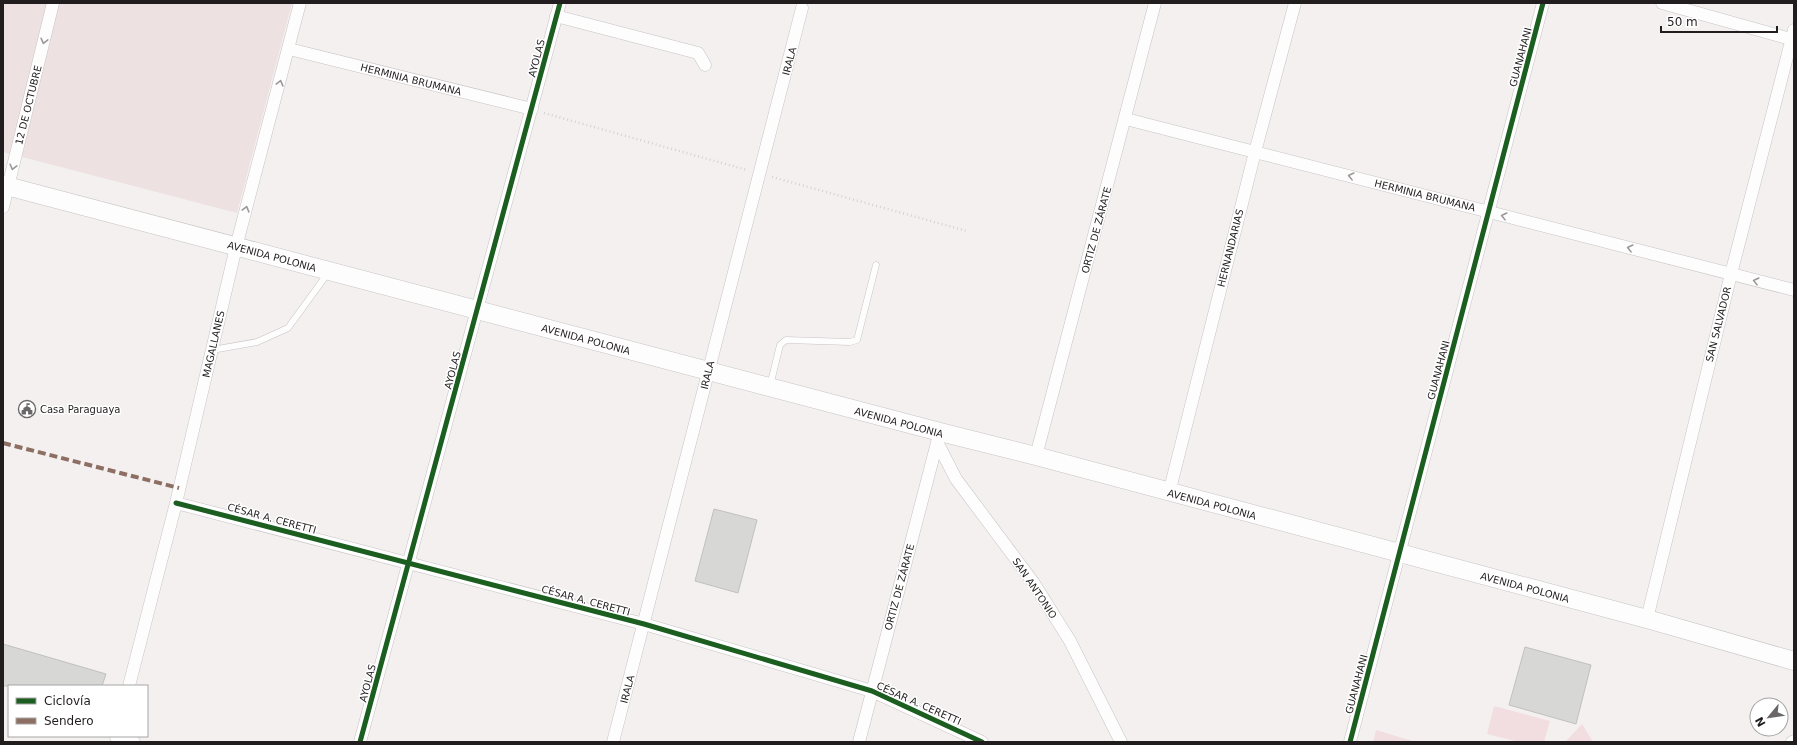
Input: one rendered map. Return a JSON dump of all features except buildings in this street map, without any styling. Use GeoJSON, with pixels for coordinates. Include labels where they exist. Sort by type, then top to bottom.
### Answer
{"type":"FeatureCollection","features":[{"type":"Feature","properties":{"kind":"main road","name":"AVENIDA POLONIA"},"geometry":{"type":"LineString","coordinates":[[6,186],[708,371],[938,437],[1036,456],[1169,493],[1647,619],[1794,661]]}},
{"type":"Feature","properties":{"kind":"street","name":"12 DE OCTUBRE"},"geometry":{"type":"LineString","coordinates":[[3,207],[6,186],[53,3]]}},
{"type":"Feature","properties":{"kind":"street","name":"MAGALLANES"},"geometry":{"type":"LineString","coordinates":[[129,685],[176,503],[236,247],[300,3]]}},
{"type":"Feature","properties":{"kind":"street","name":"AYOLAS"},"geometry":{"type":"LineString","coordinates":[[360,742],[478,311],[560,3]]}},
{"type":"Feature","properties":{"kind":"street","name":"ORTIZ DE ZÁRATE"},"geometry":{"type":"LineString","coordinates":[[1036,456],[1156,3]]}},
{"type":"Feature","properties":{"kind":"street","name":"HERNANDARIAS"},"geometry":{"type":"LineString","coordinates":[[1169,493],[1255,152],[1295,3]]}},
{"type":"Feature","properties":{"kind":"street","name":"GUANAHANI"},"geometry":{"type":"LineString","coordinates":[[1350,742],[1543,3]]}},
{"type":"Feature","properties":{"kind":"street"},"geometry":{"type":"LineString","coordinates":[[1662,3],[1793,36]]}},
{"type":"Feature","properties":{"kind":"street","name":"IRALA"},"geometry":{"type":"LineString","coordinates":[[613,742],[802,8]]}},
{"type":"Feature","properties":{"kind":"street"},"geometry":{"type":"LineString","coordinates":[[556,16],[698,53],[705,64]]}},
{"type":"Feature","properties":{"kind":"street","name":"SAN SALVADOR"},"geometry":{"type":"LineString","coordinates":[[1647,619],[1731,274],[1793,36]]}},
{"type":"Feature","properties":{"kind":"street","name":"HERMINIA BRUMANA"},"geometry":{"type":"LineString","coordinates":[[289,48],[532,110]]}},
{"type":"Feature","properties":{"kind":"street","name":"HERMINIA BRUMANA"},"geometry":{"type":"LineString","coordinates":[[1126,118],[1794,290]]}},
{"type":"Feature","properties":{"kind":"street","name":"ORTIZ DE ZÁRATE"},"geometry":{"type":"LineString","coordinates":[[858,742],[938,437]]}},
{"type":"Feature","properties":{"kind":"street","name":"SAN ANTONIO"},"geometry":{"type":"LineString","coordinates":[[938,437],[956,479],[1033,582],[1070,641],[1121,742]]}},
{"type":"Feature","properties":{"kind":"street","name":"CÉSAR A. CERETTI"},"geometry":{"type":"LineString","coordinates":[[176,503],[644,624],[872,691],[982,742]]}},
{"type":"Feature","properties":{"kind":"street"},"geometry":{"type":"LineString","coordinates":[[115,738],[134,742]]}},
{"type":"Feature","properties":{"kind":"lane"},"geometry":{"type":"LineString","coordinates":[[770,388],[780,345],[786,340],[850,342],[857,340],[876,265]]}},
{"type":"Feature","properties":{"kind":"lane"},"geometry":{"type":"LineString","coordinates":[[212,350],[257,342],[288,328],[330,271]]}},
{"type":"Feature","properties":{"kind":"shaded area"},"geometry":{"type":"Polygon","coordinates":[[[3,3],[292,3],[237,213],[3,152],[3,3]]]}},
{"type":"Feature","properties":{"kind":"shaded area"},"geometry":{"type":"Polygon","coordinates":[[[1494,706],[1550,721],[1544,742],[1519,742],[1487,734],[1494,706]]]}},
{"type":"Feature","properties":{"kind":"shaded area"},"geometry":{"type":"Polygon","coordinates":[[[1582,724],[1593,742],[1565,742],[1582,724]]]}},
{"type":"Feature","properties":{"kind":"shaded area"},"geometry":{"type":"Polygon","coordinates":[[[1376,730],[1416,742],[1373,742],[1376,730]]]}},
{"type":"Feature","properties":{"kind":"marked path"},"geometry":{"type":"LineString","coordinates":[[3,443],[179,488]]}},
{"type":"Feature","properties":{"kind":"cycle path"},"geometry":{"type":"LineString","coordinates":[[360,742],[560,3]]}},
{"type":"Feature","properties":{"kind":"cycle path"},"geometry":{"type":"LineString","coordinates":[[1350,742],[1543,3]]}},
{"type":"Feature","properties":{"kind":"cycle path"},"geometry":{"type":"LineString","coordinates":[[176,503],[644,624],[872,691],[982,742]]}},
{"type":"Feature","properties":{"kind":"place","name":"Casa Paraguaya"},"geometry":{"type":"Point","coordinates":[27,409]}}]}
